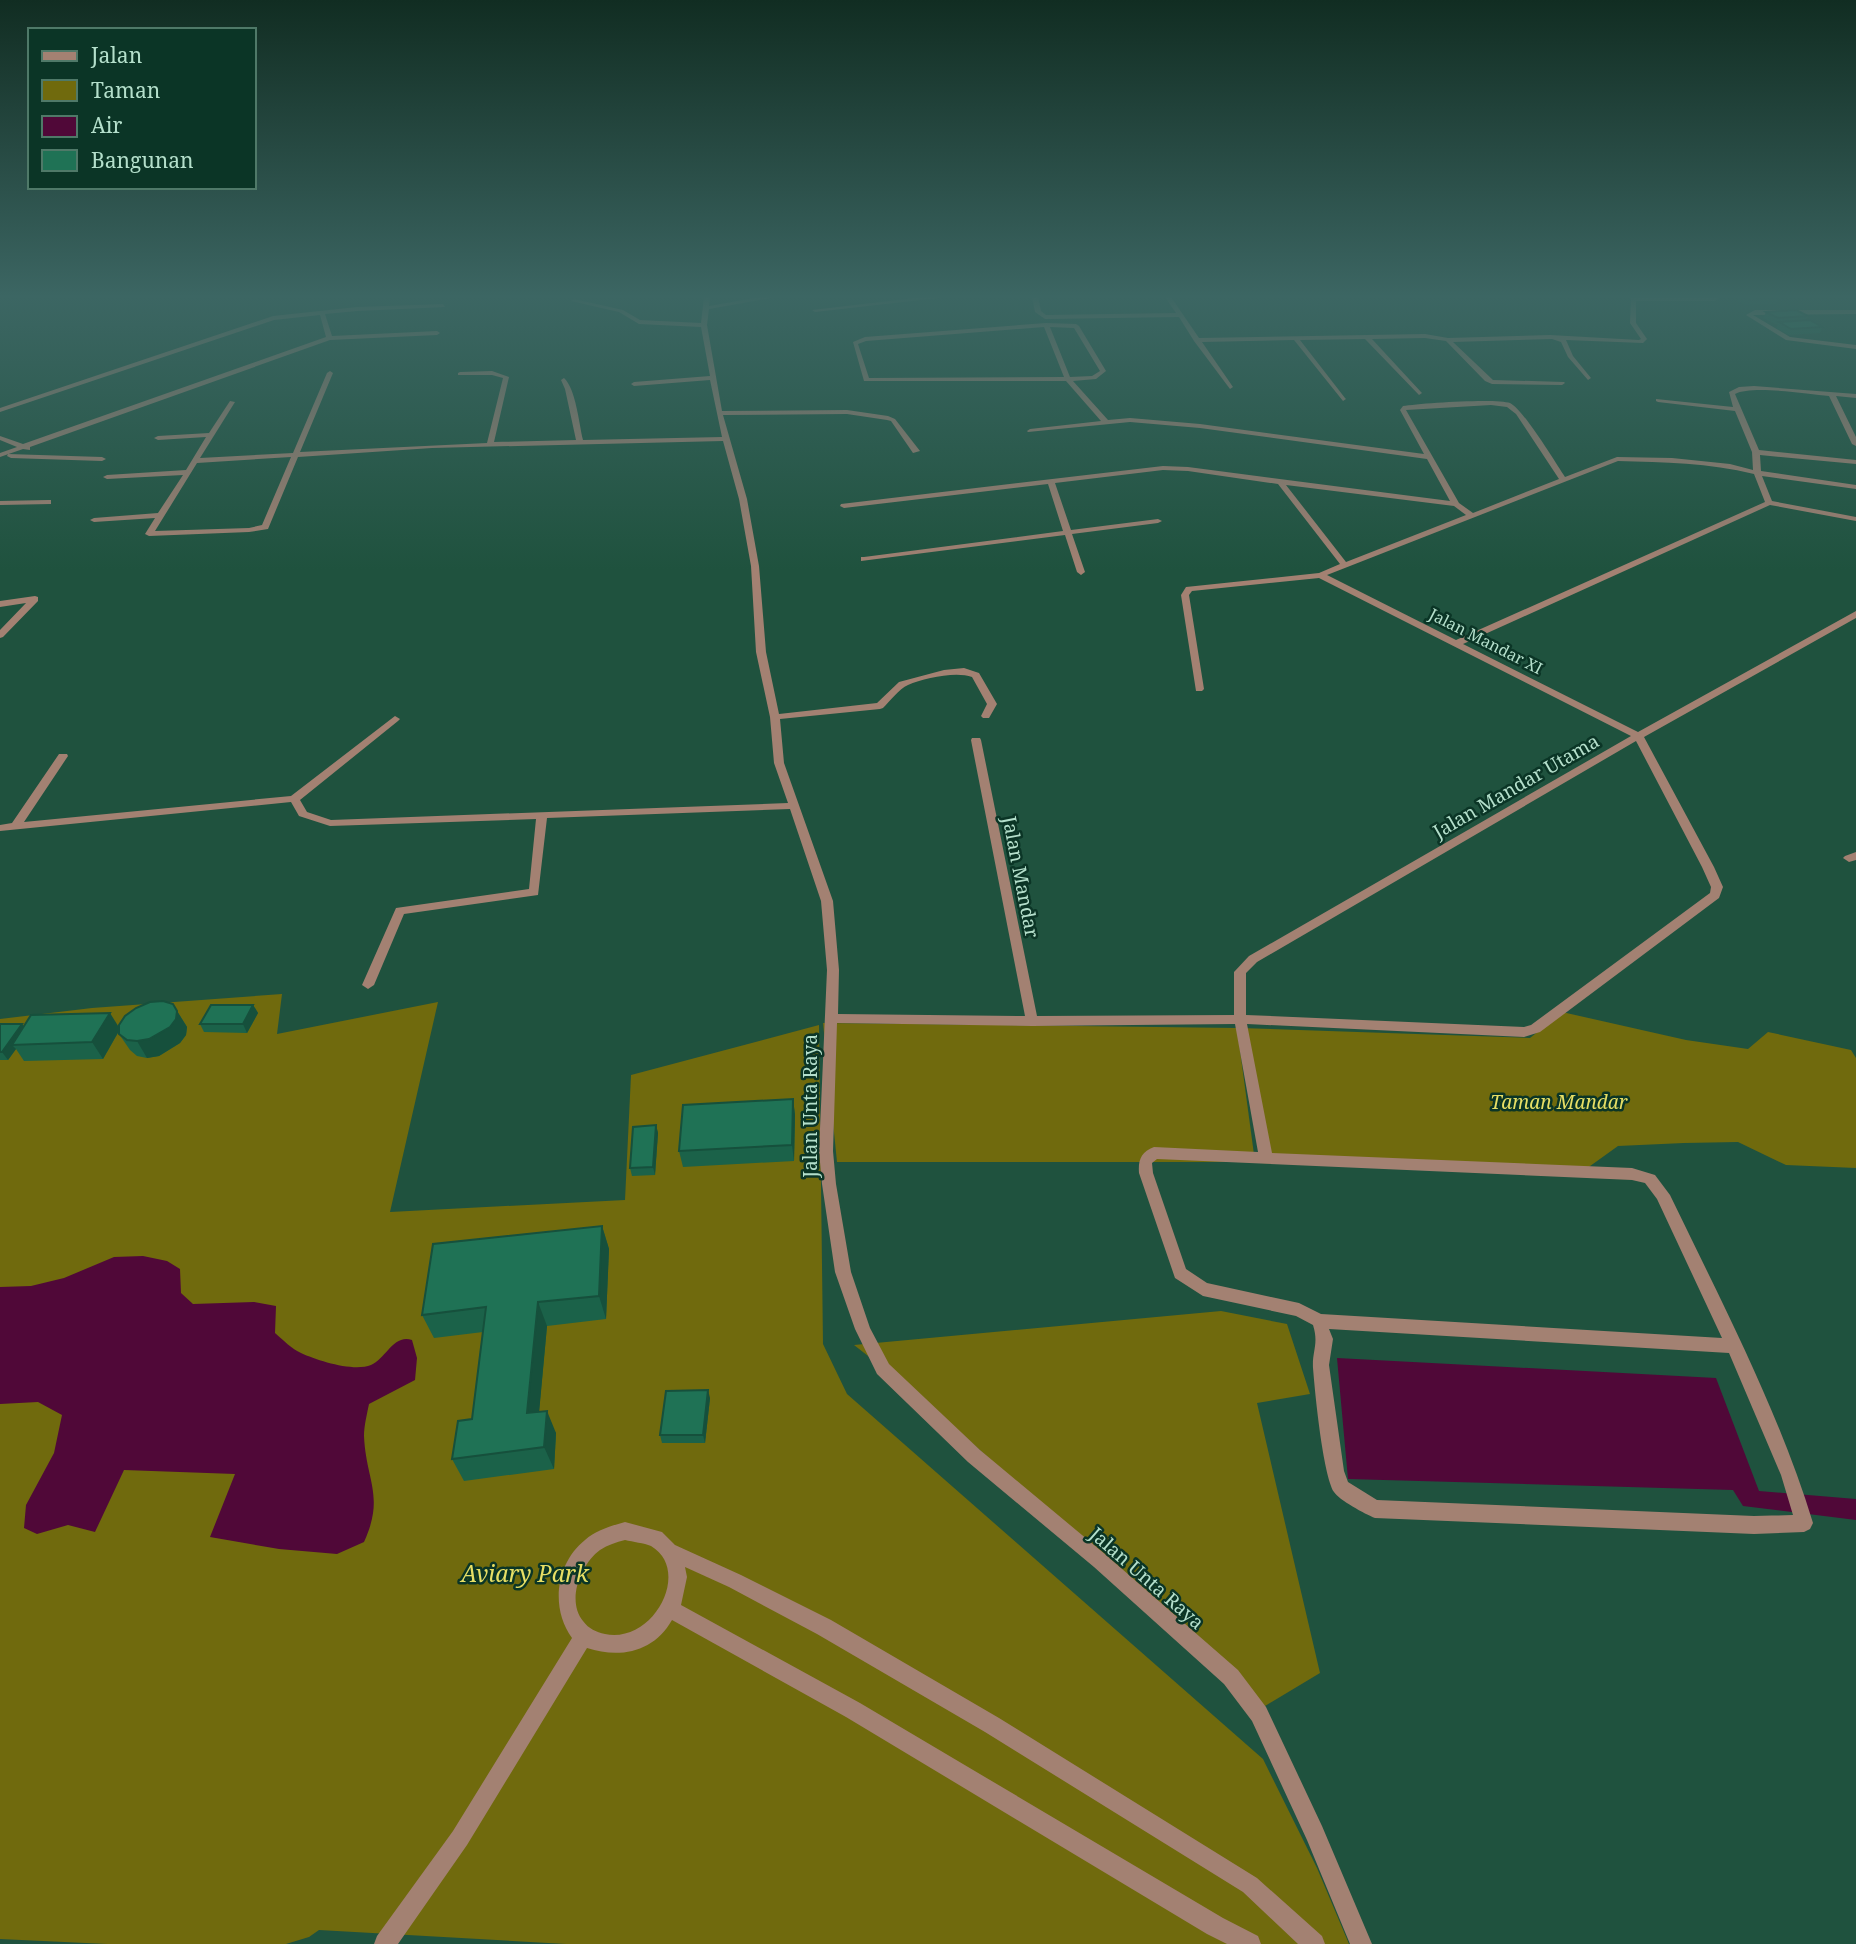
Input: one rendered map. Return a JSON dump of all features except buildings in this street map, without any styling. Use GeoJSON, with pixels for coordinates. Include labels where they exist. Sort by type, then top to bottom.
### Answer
{"type":"FeatureCollection","features":[{"type":"Feature","properties":{"kind":"street"},"geometry":{"type":"LineString","coordinates":[[0,410],[65,388]]}},
{"type":"Feature","properties":{"kind":"street"},"geometry":{"type":"LineString","coordinates":[[0,456],[27,451],[196,388]]}},
{"type":"Feature","properties":{"kind":"street"},"geometry":{"type":"LineString","coordinates":[[232,402],[149,534],[265,527],[324,388]]}},
{"type":"Feature","properties":{"kind":"street"},"geometry":{"type":"LineString","coordinates":[[491,445],[504,388]]}},
{"type":"Feature","properties":{"kind":"street"},"geometry":{"type":"LineString","coordinates":[[568,388],[580,442]]}},
{"type":"Feature","properties":{"kind":"street","name":"Jalan Unta Raya"},"geometry":{"type":"LineString","coordinates":[[715,388],[743,499],[755,566],[761,652],[775,717],[779,763],[814,857],[827,901],[833,970],[826,1151],[843,1272],[863,1329],[883,1369],[974,1457],[1100,1561],[1231,1677],[1259,1714],[1315,1833],[1361,1944]]}},
{"type":"Feature","properties":{"kind":"street"},"geometry":{"type":"LineString","coordinates":[[1076,388],[1106,422]]}},
{"type":"Feature","properties":{"kind":"street"},"geometry":{"type":"LineString","coordinates":[[1334,388],[1343,399]]}},
{"type":"Feature","properties":{"kind":"street"},"geometry":{"type":"LineString","coordinates":[[1414,388],[1419,393]]}},
{"type":"Feature","properties":{"kind":"street"},"geometry":{"type":"LineString","coordinates":[[1769,503],[1757,473],[1756,452],[1731,393],[1739,389],[1856,396]]}},
{"type":"Feature","properties":{"kind":"street"},"geometry":{"type":"LineString","coordinates":[[1832,396],[1856,444]]}},
{"type":"Feature","properties":{"kind":"street"},"geometry":{"type":"LineString","coordinates":[[1658,400],[1737,409]]}},
{"type":"Feature","properties":{"kind":"street"},"geometry":{"type":"LineString","coordinates":[[1472,516],[1456,504],[1428,457],[1404,410],[1405,407],[1491,403],[1509,405],[1518,413],[1563,479]]}},
{"type":"Feature","properties":{"kind":"street"},"geometry":{"type":"LineString","coordinates":[[719,413],[847,412],[888,418],[893,420],[916,451]]}},
{"type":"Feature","properties":{"kind":"street"},"geometry":{"type":"LineString","coordinates":[[1030,432],[1130,420],[1200,426],[1428,457]]}},
{"type":"Feature","properties":{"kind":"street"},"geometry":{"type":"LineString","coordinates":[[158,438],[211,435]]}},
{"type":"Feature","properties":{"kind":"street"},"geometry":{"type":"LineString","coordinates":[[0,438],[27,451],[102,459]]}},
{"type":"Feature","properties":{"kind":"street"},"geometry":{"type":"LineString","coordinates":[[195,461],[491,445],[726,439]]}},
{"type":"Feature","properties":{"kind":"street"},"geometry":{"type":"LineString","coordinates":[[1756,452],[1856,462]]}},
{"type":"Feature","properties":{"kind":"street"},"geometry":{"type":"LineString","coordinates":[[1199,690],[1185,595],[1189,589],[1320,575],[1623,458],[1730,466],[1757,473],[1856,488]]}},
{"type":"Feature","properties":{"kind":"street"},"geometry":{"type":"LineString","coordinates":[[844,506],[1163,468],[1456,504]]}},
{"type":"Feature","properties":{"kind":"street"},"geometry":{"type":"LineString","coordinates":[[107,477],[188,472]]}},
{"type":"Feature","properties":{"kind":"street"},"geometry":{"type":"LineString","coordinates":[[1051,482],[1081,572]]}},
{"type":"Feature","properties":{"kind":"street"},"geometry":{"type":"LineString","coordinates":[[1280,482],[1345,566]]}},
{"type":"Feature","properties":{"kind":"street"},"geometry":{"type":"LineString","coordinates":[[0,503],[48,502]]}},
{"type":"Feature","properties":{"kind":"street"},"geometry":{"type":"LineString","coordinates":[[1455,644],[1769,503],[1856,519]]}},
{"type":"Feature","properties":{"kind":"street"},"geometry":{"type":"LineString","coordinates":[[94,520],[161,515]]}},
{"type":"Feature","properties":{"kind":"street"},"geometry":{"type":"LineString","coordinates":[[864,559],[1158,521]]}},
{"type":"Feature","properties":{"kind":"street","name":"Jalan Mandar XI"},"geometry":{"type":"LineString","coordinates":[[1320,575],[1637,736]]}},
{"type":"Feature","properties":{"kind":"street"},"geometry":{"type":"LineString","coordinates":[[0,604],[36,599],[0,635]]}},
{"type":"Feature","properties":{"kind":"street","name":"Jalan Mandar Utama"},"geometry":{"type":"LineString","coordinates":[[1266,1158],[1241,1020],[1238,986],[1240,972],[1253,960],[1637,736],[1856,614]]}},
{"type":"Feature","properties":{"kind":"street"},"geometry":{"type":"LineString","coordinates":[[775,717],[880,706],[902,684],[944,673],[964,671],[976,675],[988,692],[992,704],[986,716]]}},
{"type":"Feature","properties":{"kind":"street"},"geometry":{"type":"LineString","coordinates":[[0,828],[294,799],[394,719]]}},
{"type":"Feature","properties":{"kind":"street"},"geometry":{"type":"LineString","coordinates":[[830,1017],[1032,1021],[1241,1020],[1524,1032],[1535,1029],[1715,895],[1717,887],[1708,867],[1637,736]]}},
{"type":"Feature","properties":{"kind":"street","name":"Jalan Mandar"},"geometry":{"type":"LineString","coordinates":[[976,740],[1032,1021]]}},
{"type":"Feature","properties":{"kind":"street"},"geometry":{"type":"LineString","coordinates":[[15,827],[63,756]]}},
{"type":"Feature","properties":{"kind":"street"},"geometry":{"type":"LineString","coordinates":[[294,799],[303,814],[330,823],[793,806]]}},
{"type":"Feature","properties":{"kind":"street"},"geometry":{"type":"LineString","coordinates":[[368,985],[400,911],[534,892],[542,817]]}},
{"type":"Feature","properties":{"kind":"street"},"geometry":{"type":"LineString","coordinates":[[1319,1321],[1325,1339],[1321,1365],[1335,1471],[1342,1488],[1375,1508],[1754,1525],[1804,1523],[1794,1485],[1734,1346],[1663,1195],[1650,1179],[1632,1174],[1154,1153],[1145,1161],[1146,1173],[1180,1273],[1203,1289],[1299,1310],[1319,1321],[1734,1346]]}},
{"type":"Feature","properties":{"kind":"street"},"geometry":{"type":"LineString","coordinates":[[643,1532],[659,1539],[671,1552],[678,1570],[678,1590],[670,1609],[658,1627],[640,1640],[620,1646],[600,1645],[583,1637],[571,1622],[566,1604],[567,1584],[575,1564],[589,1548],[606,1536],[643,1532]]}},
{"type":"Feature","properties":{"kind":"street"},"geometry":{"type":"LineString","coordinates":[[671,1552],[735,1581],[824,1627],[992,1725],[1250,1885],[1314,1944]]}},
{"type":"Feature","properties":{"kind":"street"},"geometry":{"type":"LineString","coordinates":[[670,1609],[853,1710],[1214,1926],[1250,1944]]}},
{"type":"Feature","properties":{"kind":"street"},"geometry":{"type":"LineString","coordinates":[[385,1944],[460,1838],[583,1637]]}},
{"type":"Feature","properties":{"kind":"green space","name":"Aviary Park"},"geometry":{"type":"Polygon","coordinates":[[[282,994],[277,1034],[438,1002],[390,1212],[625,1200],[631,1075],[819,1025],[823,1344],[847,1394],[1263,1759],[1317,1868],[1349,1944],[566,1944],[319,1930],[309,1937],[286,1944],[107,1944],[0,1939],[0,1019],[92,1008],[282,994]]]}},
{"type":"Feature","properties":{"kind":"green space","name":"Taman Mandar"},"geometry":{"type":"Polygon","coordinates":[[[1562,1012],[1686,1040],[1748,1049],[1768,1032],[1851,1050],[1856,1058],[1856,1168],[1786,1165],[1738,1142],[1618,1146],[1579,1174],[1261,1163],[1240,1028],[1530,1038],[1562,1012]]]}},
{"type":"Feature","properties":{"kind":"green space"},"geometry":{"type":"Polygon","coordinates":[[[823,1023],[1237,1028],[1255,1162],[837,1162],[823,1023]]]}},
{"type":"Feature","properties":{"kind":"green space"},"geometry":{"type":"Polygon","coordinates":[[[1221,1311],[1287,1324],[1310,1394],[1257,1403],[1320,1673],[1265,1706],[923,1399],[854,1345],[1221,1311]]]}},
{"type":"Feature","properties":{"kind":"water"},"geometry":{"type":"Polygon","coordinates":[[[143,1256],[167,1261],[180,1269],[181,1293],[193,1304],[254,1302],[276,1306],[275,1333],[301,1353],[336,1365],[371,1365],[395,1344],[405,1339],[412,1340],[417,1358],[415,1380],[369,1404],[364,1436],[374,1500],[370,1526],[364,1542],[337,1554],[279,1549],[210,1537],[235,1474],[124,1470],[95,1532],[68,1525],[37,1534],[24,1528],[26,1505],[54,1453],[62,1415],[38,1402],[0,1404],[0,1287],[31,1286],[64,1278],[114,1257],[143,1256]]]}},
{"type":"Feature","properties":{"kind":"water"},"geometry":{"type":"Polygon","coordinates":[[[1337,1358],[1716,1378],[1759,1491],[1856,1499],[1856,1520],[1743,1506],[1733,1490],[1348,1479],[1337,1358]]]}}]}
